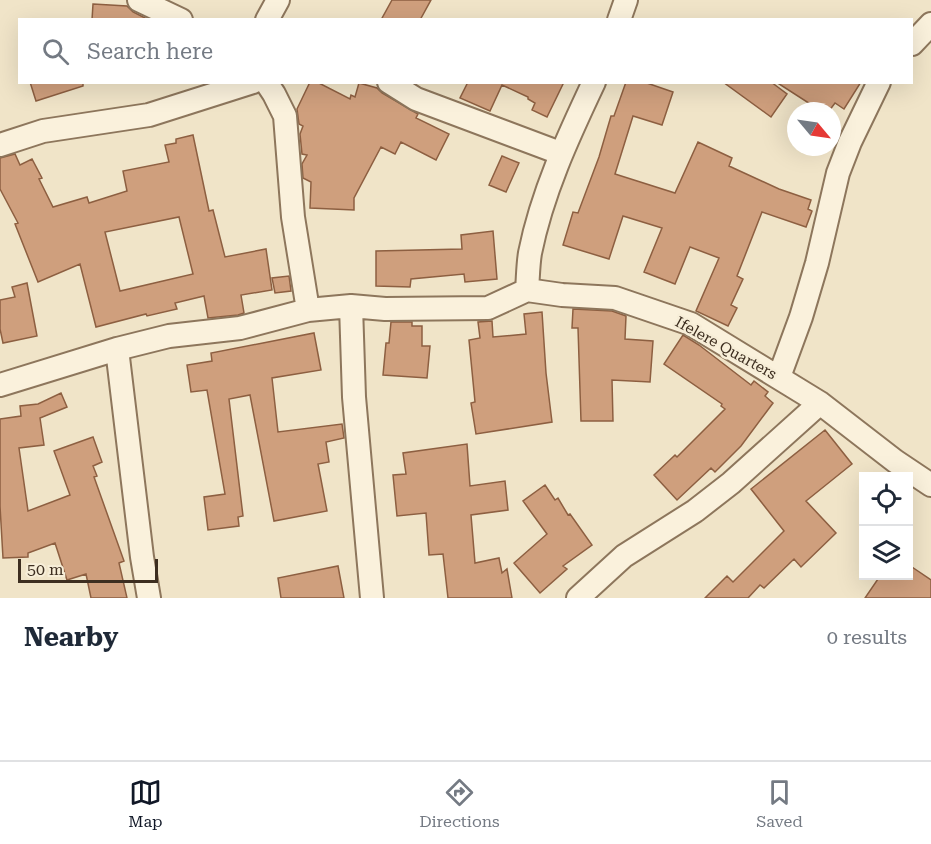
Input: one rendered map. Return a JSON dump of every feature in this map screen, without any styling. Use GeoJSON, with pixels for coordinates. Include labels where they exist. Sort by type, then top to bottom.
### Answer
{"type":"FeatureCollection","features":[{"type":"Feature","properties":{"kind":"street"},"geometry":{"type":"LineString","coordinates":[[139,0],[177,18]]}},
{"type":"Feature","properties":{"kind":"street"},"geometry":{"type":"LineString","coordinates":[[268,18],[278,0]]}},
{"type":"Feature","properties":{"kind":"street"},"geometry":{"type":"LineString","coordinates":[[620,18],[626,0]]}},
{"type":"Feature","properties":{"kind":"street"},"geometry":{"type":"LineString","coordinates":[[913,43],[931,24]]}},
{"type":"Feature","properties":{"kind":"street"},"geometry":{"type":"LineString","coordinates":[[0,145],[43,131],[149,115],[247,84]]}},
{"type":"Feature","properties":{"kind":"street"},"geometry":{"type":"LineString","coordinates":[[267,84],[285,116],[293,217],[308,310]]}},
{"type":"Feature","properties":{"kind":"street"},"geometry":{"type":"LineString","coordinates":[[392,84],[416,99],[560,153]]}},
{"type":"Feature","properties":{"kind":"street"},"geometry":{"type":"LineString","coordinates":[[0,385],[117,348],[169,336],[240,327],[308,310],[351,306],[385,309],[488,308],[527,290],[530,254],[560,153],[593,84]]}},
{"type":"Feature","properties":{"kind":"street"},"geometry":{"type":"LineString","coordinates":[[779,377],[801,317],[817,263],[838,173],[878,84]]}},
{"type":"Feature","properties":{"kind":"street","name":"Ifelere Quarters"},"geometry":{"type":"LineString","coordinates":[[527,290],[562,295],[615,298],[691,324],[820,403],[895,461],[931,485]]}},
{"type":"Feature","properties":{"kind":"street"},"geometry":{"type":"LineString","coordinates":[[351,306],[354,397],[372,598]]}},
{"type":"Feature","properties":{"kind":"street"},"geometry":{"type":"LineString","coordinates":[[117,348],[149,598]]}},
{"type":"Feature","properties":{"kind":"street"},"geometry":{"type":"LineString","coordinates":[[578,598],[624,556],[695,511],[731,483],[820,403]]}},
{"type":"Feature","properties":{"kind":"building"},"geometry":{"type":"Polygon","coordinates":[[[392,0],[431,0],[421,18],[382,18],[392,0]]]}},
{"type":"Feature","properties":{"kind":"building"},"geometry":{"type":"Polygon","coordinates":[[[93,4],[127,6],[145,18],[92,18],[93,4]]]}},
{"type":"Feature","properties":{"kind":"building"},"geometry":{"type":"Polygon","coordinates":[[[31,84],[83,84],[83,86],[36,101],[31,84]]]}},
{"type":"Feature","properties":{"kind":"building"},"geometry":{"type":"Polygon","coordinates":[[[309,84],[321,84],[350,99],[351,95],[355,97],[359,84],[363,84],[377,88],[418,114],[416,118],[449,134],[436,160],[401,142],[395,154],[381,147],[354,198],[354,210],[310,208],[311,182],[303,178],[302,164],[307,155],[302,154],[300,134],[303,126],[299,124],[297,109],[309,84]]]}},
{"type":"Feature","properties":{"kind":"building"},"geometry":{"type":"Polygon","coordinates":[[[467,84],[563,84],[547,117],[532,110],[535,103],[528,97],[502,85],[490,111],[460,98],[467,84]]]}},
{"type":"Feature","properties":{"kind":"building"},"geometry":{"type":"Polygon","coordinates":[[[625,84],[650,84],[673,92],[662,125],[633,116],[615,174],[675,193],[698,142],[732,158],[729,166],[779,189],[811,200],[808,209],[812,211],[806,227],[762,212],[737,276],[743,279],[731,305],[737,308],[728,326],[696,311],[719,258],[690,247],[675,284],[644,272],[662,228],[623,216],[609,259],[563,245],[573,212],[578,213],[599,157],[611,116],[614,116],[625,84]]]}},
{"type":"Feature","properties":{"kind":"building"},"geometry":{"type":"Polygon","coordinates":[[[726,84],[774,84],[787,94],[771,117],[726,84]]]}},
{"type":"Feature","properties":{"kind":"building"},"geometry":{"type":"Polygon","coordinates":[[[779,84],[860,84],[844,109],[841,107],[841,102],[807,102],[779,84]]]}},
{"type":"Feature","properties":{"kind":"building"},"geometry":{"type":"Polygon","coordinates":[[[193,135],[209,211],[213,210],[225,257],[266,249],[272,290],[241,295],[244,313],[238,315],[208,318],[204,296],[175,303],[177,309],[147,316],[146,314],[96,327],[80,264],[38,282],[15,224],[18,223],[0,189],[0,158],[15,154],[20,165],[32,159],[53,207],[87,197],[89,203],[127,191],[123,171],[169,162],[165,145],[176,143],[176,139],[193,135]],[[179,217],[105,232],[120,291],[193,274],[179,217]]]}},
{"type":"Feature","properties":{"kind":"building"},"geometry":{"type":"Polygon","coordinates":[[[502,156],[519,163],[506,192],[489,185],[502,156]]]}},
{"type":"Feature","properties":{"kind":"building"},"geometry":{"type":"Polygon","coordinates":[[[493,231],[497,279],[465,282],[464,274],[411,279],[410,287],[376,286],[376,251],[462,249],[461,235],[493,231]]]}},
{"type":"Feature","properties":{"kind":"building"},"geometry":{"type":"Polygon","coordinates":[[[289,276],[291,291],[275,293],[272,278],[289,276]]]}},
{"type":"Feature","properties":{"kind":"building"},"geometry":{"type":"Polygon","coordinates":[[[27,283],[37,336],[3,343],[0,329],[0,300],[15,297],[12,287],[27,283]]]}},
{"type":"Feature","properties":{"kind":"building"},"geometry":{"type":"Polygon","coordinates":[[[573,309],[612,311],[626,316],[625,339],[653,341],[650,382],[612,380],[613,421],[581,421],[578,328],[572,328],[573,309]]]}},
{"type":"Feature","properties":{"kind":"building"},"geometry":{"type":"Polygon","coordinates":[[[542,312],[552,422],[476,434],[471,403],[475,402],[469,340],[480,338],[478,322],[492,321],[493,337],[526,334],[524,314],[542,312]]]}},
{"type":"Feature","properties":{"kind":"building"},"geometry":{"type":"Polygon","coordinates":[[[391,322],[412,322],[412,326],[422,326],[422,346],[430,346],[427,378],[383,375],[386,343],[389,343],[391,322]]]}},
{"type":"Feature","properties":{"kind":"building"},"geometry":{"type":"Polygon","coordinates":[[[314,333],[321,370],[272,378],[278,432],[342,424],[344,438],[326,442],[329,462],[318,464],[327,511],[274,521],[250,395],[229,399],[243,516],[238,517],[239,526],[208,530],[204,497],[225,494],[207,390],[191,392],[187,365],[212,361],[211,353],[314,333]]]}},
{"type":"Feature","properties":{"kind":"building"},"geometry":{"type":"Polygon","coordinates":[[[683,335],[751,385],[754,381],[768,392],[765,396],[773,403],[741,446],[715,472],[711,468],[677,500],[654,475],[675,455],[677,457],[725,409],[721,406],[722,404],[664,364],[683,335]]]}},
{"type":"Feature","properties":{"kind":"building"},"geometry":{"type":"Polygon","coordinates":[[[61,393],[67,407],[40,418],[44,445],[19,448],[28,511],[70,495],[54,451],[93,437],[102,462],[93,466],[97,476],[94,477],[124,561],[119,563],[127,598],[91,598],[86,574],[67,580],[55,543],[28,553],[28,557],[3,558],[0,506],[0,419],[21,416],[20,406],[38,404],[61,393]]]}},
{"type":"Feature","properties":{"kind":"building"},"geometry":{"type":"Polygon","coordinates":[[[825,430],[852,464],[806,501],[836,533],[801,567],[794,559],[764,588],[760,585],[748,598],[705,598],[727,576],[733,582],[784,531],[751,489],[825,430]]]}},
{"type":"Feature","properties":{"kind":"building"},"geometry":{"type":"Polygon","coordinates":[[[467,444],[470,486],[505,481],[508,510],[471,515],[475,563],[499,558],[502,573],[507,569],[512,598],[448,598],[443,554],[429,555],[426,513],[397,516],[393,475],[406,474],[403,453],[467,444]]]}},
{"type":"Feature","properties":{"kind":"building"},"geometry":{"type":"Polygon","coordinates":[[[545,485],[555,500],[558,498],[568,515],[570,514],[592,545],[563,566],[567,569],[540,593],[514,563],[547,534],[523,501],[545,485]]]}},
{"type":"Feature","properties":{"kind":"building"},"geometry":{"type":"Polygon","coordinates":[[[338,566],[344,598],[281,598],[278,578],[338,566]]]}},
{"type":"Feature","properties":{"kind":"building"},"geometry":{"type":"Polygon","coordinates":[[[913,568],[931,580],[931,598],[865,598],[877,580],[913,580],[913,568]]]}}]}
